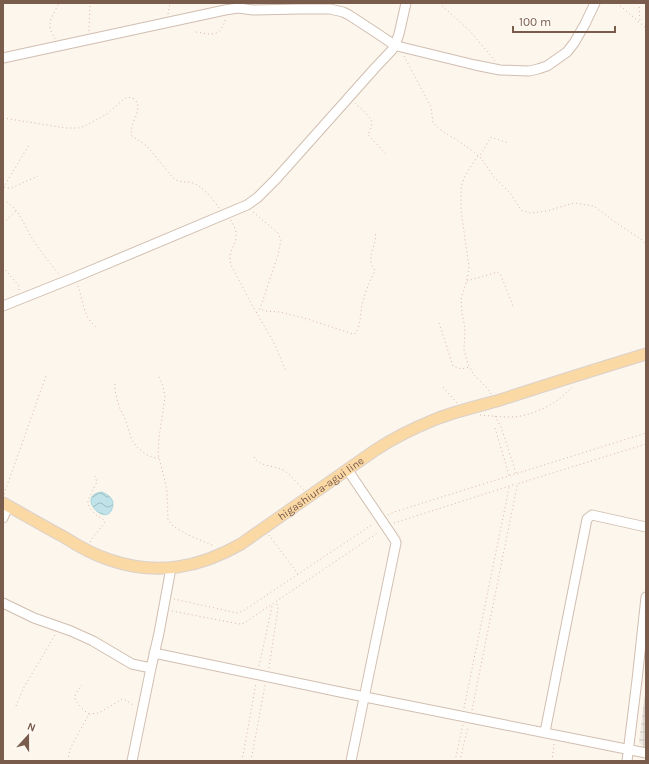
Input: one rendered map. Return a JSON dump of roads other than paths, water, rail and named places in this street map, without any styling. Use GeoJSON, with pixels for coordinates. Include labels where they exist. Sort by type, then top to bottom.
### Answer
{"type":"FeatureCollection","features":[{"type":"Feature","properties":{"kind":"main road","name":"higashiura-agui line"},"geometry":{"type":"LineString","coordinates":[[5,502],[86,550],[125,565],[146,568],[171,568],[208,560],[222,555],[241,544],[392,439],[415,428],[437,418],[494,402],[646,354]]}},
{"type":"Feature","properties":{"kind":"street"},"geometry":{"type":"LineString","coordinates":[[3,306],[249,204],[257,198],[277,178],[375,68],[392,50],[398,46],[406,3]]}},
{"type":"Feature","properties":{"kind":"street"},"geometry":{"type":"LineString","coordinates":[[3,58],[236,7],[253,10],[330,9],[343,12],[398,46],[475,65],[502,70],[529,71],[547,66],[567,52],[585,24],[595,3]]}},
{"type":"Feature","properties":{"kind":"street"},"geometry":{"type":"LineString","coordinates":[[347,470],[396,543],[351,761]]}},
{"type":"Feature","properties":{"kind":"street"},"geometry":{"type":"LineString","coordinates":[[3,518],[5,502]]}},
{"type":"Feature","properties":{"kind":"street"},"geometry":{"type":"LineString","coordinates":[[545,732],[587,519],[592,516],[646,527]]}},
{"type":"Feature","properties":{"kind":"street"},"geometry":{"type":"LineString","coordinates":[[132,761],[142,707],[164,609],[171,568]]}},
{"type":"Feature","properties":{"kind":"street"},"geometry":{"type":"LineString","coordinates":[[627,761],[646,597]]}},
{"type":"Feature","properties":{"kind":"street"},"geometry":{"type":"LineString","coordinates":[[3,603],[34,618],[71,631],[93,641],[132,664],[151,668]]}},
{"type":"Feature","properties":{"kind":"street"},"geometry":{"type":"LineString","coordinates":[[154,653],[646,753]]}},
{"type":"Feature","properties":{"kind":"water"},"geometry":{"type":"Polygon","coordinates":[[[102,492],[108,495],[113,502],[111,511],[107,514],[98,512],[91,503],[91,498],[95,494],[102,492]]]}}]}
